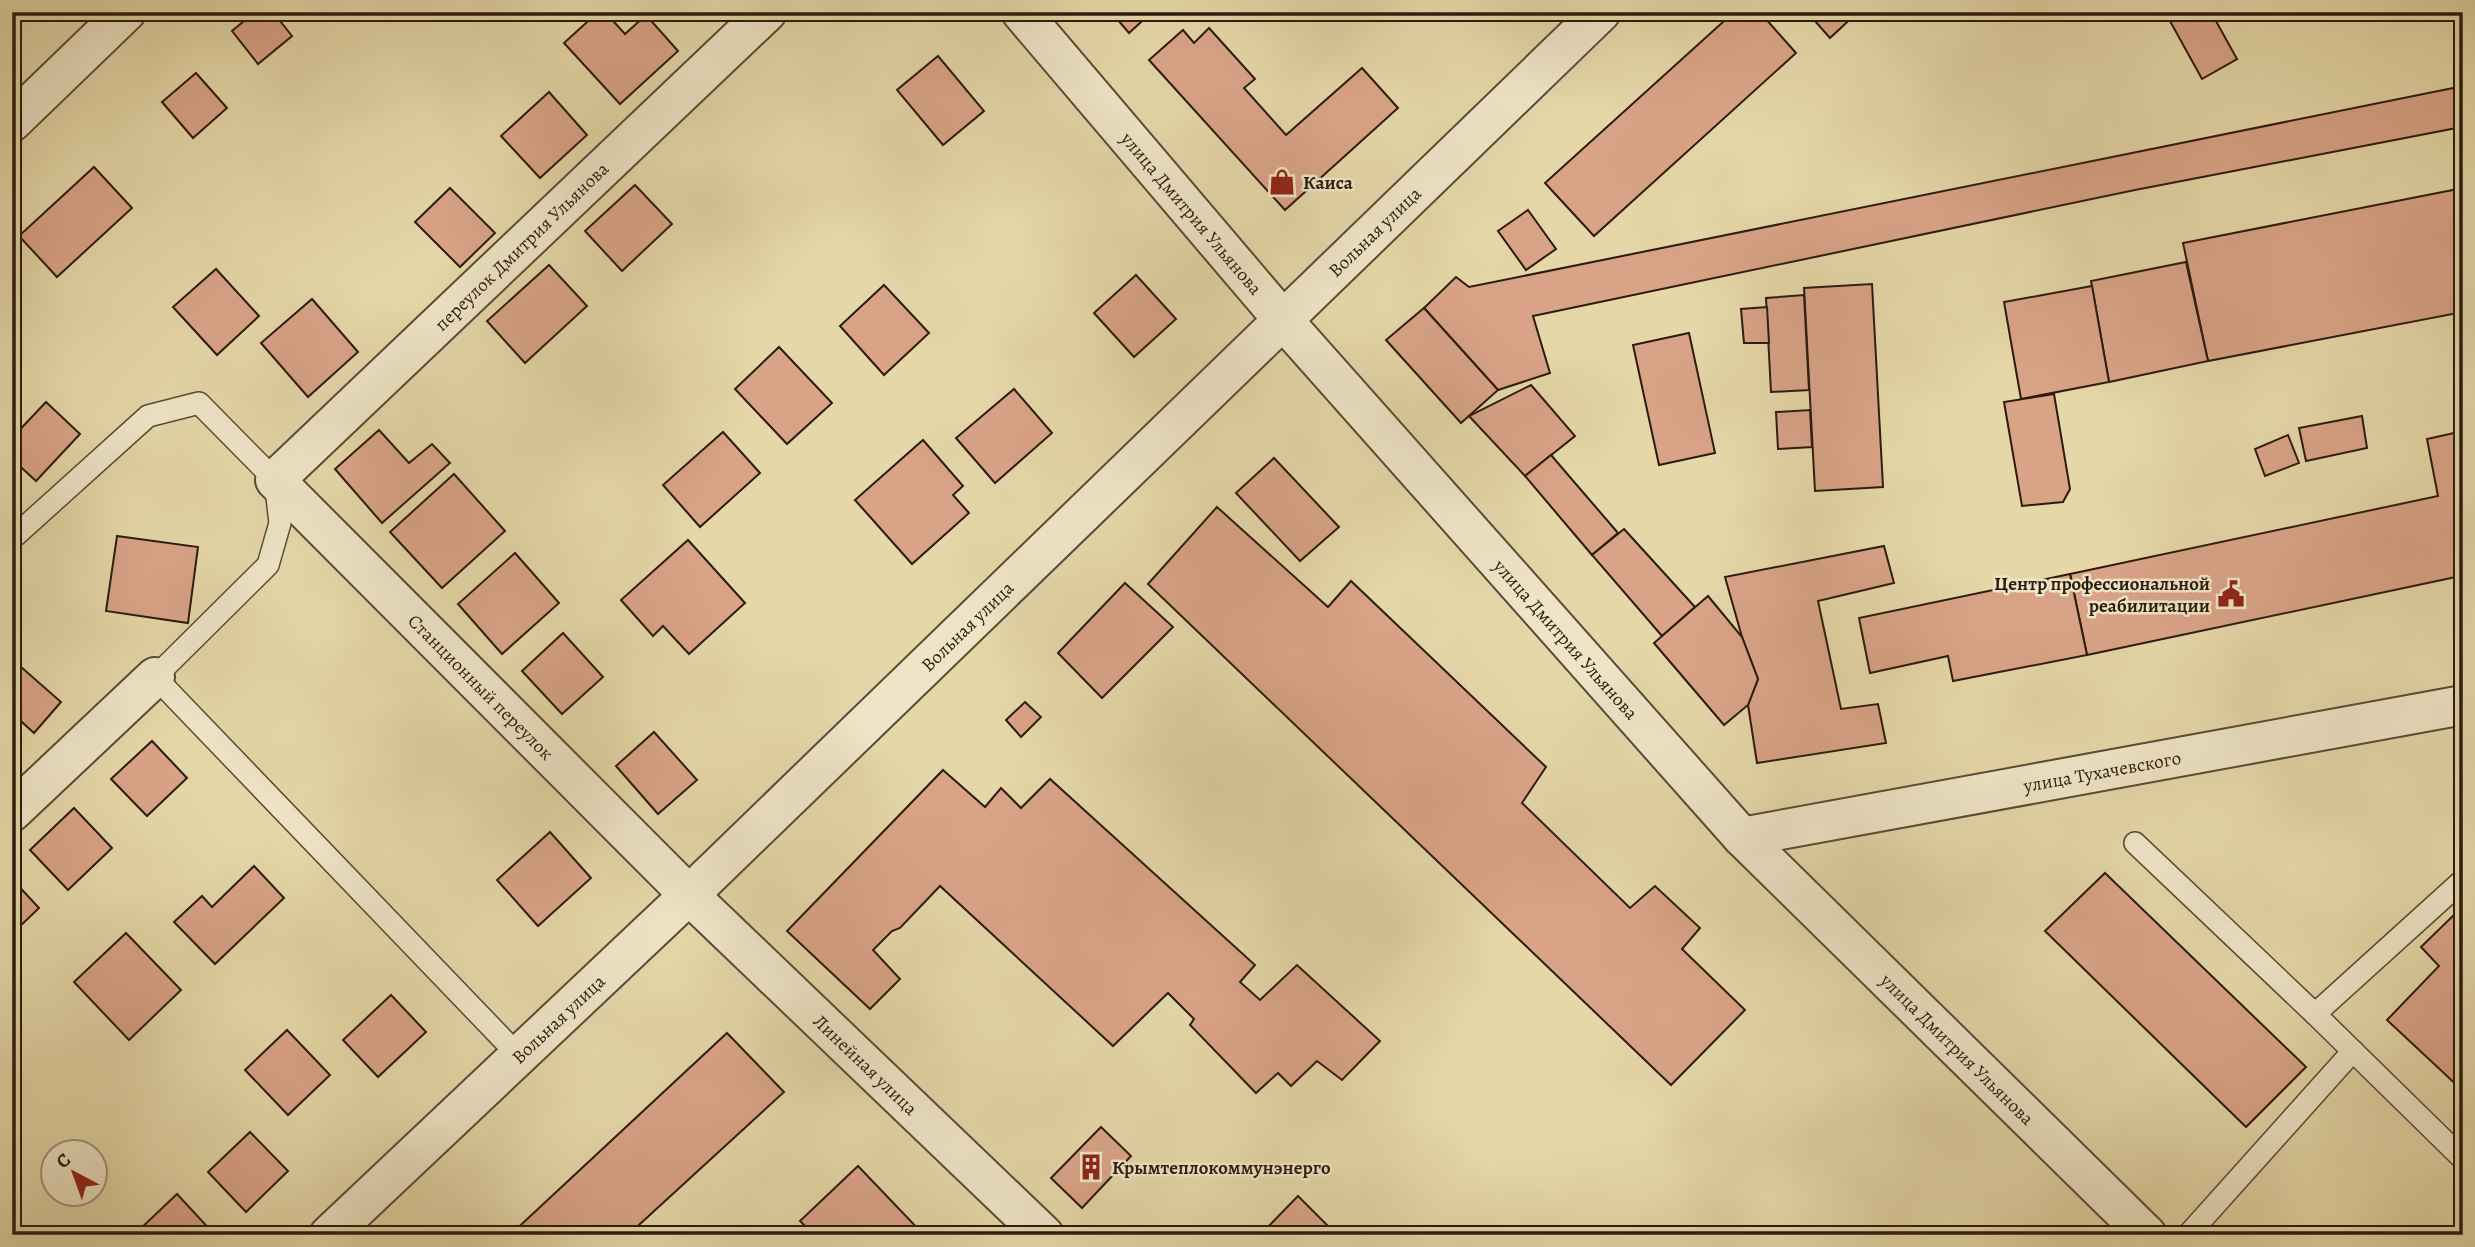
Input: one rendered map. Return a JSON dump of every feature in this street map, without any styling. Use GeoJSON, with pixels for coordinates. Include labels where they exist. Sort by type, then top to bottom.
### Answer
{"type":"FeatureCollection","features":[{"type":"Feature","properties":{"kind":"street"},"geometry":{"type":"LineString","coordinates":[[12,122],[126,12]]}},
{"type":"Feature","properties":{"kind":"street","name":"переулок Дмитрия Ульянова"},"geometry":{"type":"LineString","coordinates":[[275,480],[767,12]]}},
{"type":"Feature","properties":{"kind":"street","name":"улица Дмитрия Ульянова"},"geometry":{"type":"LineString","coordinates":[[1021,12],[1283,320],[1742,837],[2147,1235]]}},
{"type":"Feature","properties":{"kind":"street","name":"Вольная улица"},"geometry":{"type":"LineString","coordinates":[[329,1235],[689,895],[1601,12]]}},
{"type":"Feature","properties":{"kind":"street","name":"Станционный переулок"},"geometry":{"type":"LineString","coordinates":[[275,480],[689,895]]}},
{"type":"Feature","properties":{"kind":"street"},"geometry":{"type":"LineString","coordinates":[[12,812],[155,677]]}},
{"type":"Feature","properties":{"kind":"street","name":"улица Тухачевского"},"geometry":{"type":"LineString","coordinates":[[1742,837],[2463,705]]}},
{"type":"Feature","properties":{"kind":"street","name":"Линейная улица"},"geometry":{"type":"LineString","coordinates":[[689,895],[1044,1235]]}},
{"type":"Feature","properties":{"kind":"lane"},"geometry":{"type":"LineString","coordinates":[[12,531],[16,535],[148,416],[199,403],[275,480],[280,523],[268,565],[155,677],[519,1056]]}},
{"type":"Feature","properties":{"kind":"lane"},"geometry":{"type":"LineString","coordinates":[[2135,843],[2463,1158]]}},
{"type":"Feature","properties":{"kind":"lane"},"geometry":{"type":"LineString","coordinates":[[2315,1014],[2463,880]]}},
{"type":"Feature","properties":{"kind":"lane"},"geometry":{"type":"LineString","coordinates":[[2188,1235],[2353,1051]]}},
{"type":"Feature","properties":{"kind":"building"},"geometry":{"type":"Polygon","coordinates":[[[255,12],[273,12],[292,36],[258,64],[232,31],[255,12]]]}},
{"type":"Feature","properties":{"kind":"building"},"geometry":{"type":"Polygon","coordinates":[[[598,12],[605,12],[625,34],[646,15],[678,51],[620,104],[564,43],[598,12]]]}},
{"type":"Feature","properties":{"kind":"building"},"geometry":{"type":"Polygon","coordinates":[[[1111,12],[1152,12],[1129,33],[1111,12]]]}},
{"type":"Feature","properties":{"kind":"building"},"geometry":{"type":"Polygon","coordinates":[[[1734,12],[1772,12],[1765,18],[1796,53],[1594,236],[1545,183],[1734,12]]]}},
{"type":"Feature","properties":{"kind":"building"},"geometry":{"type":"Polygon","coordinates":[[[1807,12],[1858,12],[1830,38],[1807,12]]]}},
{"type":"Feature","properties":{"kind":"building"},"geometry":{"type":"Polygon","coordinates":[[[2165,12],[2211,12],[2237,59],[2202,79],[2165,12]]]}},
{"type":"Feature","properties":{"kind":"building"},"geometry":{"type":"Polygon","coordinates":[[[1209,28],[1255,79],[1244,88],[1286,135],[1362,68],[1398,108],[1285,210],[1149,60],[1183,30],[1194,43],[1209,28]]]}},
{"type":"Feature","properties":{"kind":"building"},"geometry":{"type":"Polygon","coordinates":[[[938,56],[984,111],[943,145],[897,90],[938,56]]]}},
{"type":"Feature","properties":{"kind":"building"},"geometry":{"type":"Polygon","coordinates":[[[196,73],[227,108],[193,138],[162,102],[196,73]]]}},
{"type":"Feature","properties":{"kind":"building"},"geometry":{"type":"Polygon","coordinates":[[[2463,86],[2463,130],[2462,127],[2135,190],[1533,316],[1550,373],[1498,390],[1424,308],[1456,277],[1469,287],[2463,86]]]}},
{"type":"Feature","properties":{"kind":"building"},"geometry":{"type":"Polygon","coordinates":[[[549,92],[587,135],[540,178],[501,136],[549,92]]]}},
{"type":"Feature","properties":{"kind":"building"},"geometry":{"type":"Polygon","coordinates":[[[94,167],[132,208],[57,277],[19,236],[94,167]]]}},
{"type":"Feature","properties":{"kind":"building"},"geometry":{"type":"Polygon","coordinates":[[[635,185],[672,224],[622,271],[585,231],[635,185]]]}},
{"type":"Feature","properties":{"kind":"building"},"geometry":{"type":"Polygon","coordinates":[[[450,188],[495,233],[460,267],[415,222],[450,188]]]}},
{"type":"Feature","properties":{"kind":"building"},"geometry":{"type":"Polygon","coordinates":[[[2463,188],[2463,312],[2208,361],[2183,243],[2463,188]]]}},
{"type":"Feature","properties":{"kind":"building"},"geometry":{"type":"Polygon","coordinates":[[[1528,210],[1556,249],[1526,270],[1498,231],[1528,210]]]}},
{"type":"Feature","properties":{"kind":"building"},"geometry":{"type":"Polygon","coordinates":[[[2186,262],[2208,361],[2109,382],[2091,281],[2186,262]]]}},
{"type":"Feature","properties":{"kind":"building"},"geometry":{"type":"Polygon","coordinates":[[[549,265],[587,306],[525,363],[487,321],[549,265]]]}},
{"type":"Feature","properties":{"kind":"building"},"geometry":{"type":"Polygon","coordinates":[[[216,269],[259,316],[217,355],[173,307],[216,269]]]}},
{"type":"Feature","properties":{"kind":"building"},"geometry":{"type":"Polygon","coordinates":[[[1136,275],[1176,319],[1134,357],[1094,313],[1136,275]]]}},
{"type":"Feature","properties":{"kind":"building"},"geometry":{"type":"Polygon","coordinates":[[[1872,284],[1883,487],[1815,491],[1804,288],[1872,284]]]}},
{"type":"Feature","properties":{"kind":"building"},"geometry":{"type":"Polygon","coordinates":[[[884,285],[929,333],[884,375],[840,326],[884,285]]]}},
{"type":"Feature","properties":{"kind":"building"},"geometry":{"type":"Polygon","coordinates":[[[2092,286],[2109,382],[2021,399],[2004,302],[2092,286]]]}},
{"type":"Feature","properties":{"kind":"building"},"geometry":{"type":"Polygon","coordinates":[[[1804,295],[1809,390],[1771,392],[1766,298],[1804,295]]]}},
{"type":"Feature","properties":{"kind":"building"},"geometry":{"type":"Polygon","coordinates":[[[312,299],[358,352],[308,397],[261,343],[312,299]]]}},
{"type":"Feature","properties":{"kind":"building"},"geometry":{"type":"Polygon","coordinates":[[[1767,307],[1769,343],[1744,343],[1741,309],[1767,307]]]}},
{"type":"Feature","properties":{"kind":"building"},"geometry":{"type":"Polygon","coordinates":[[[1424,308],[1498,390],[1461,423],[1386,340],[1424,308]]]}},
{"type":"Feature","properties":{"kind":"building"},"geometry":{"type":"Polygon","coordinates":[[[1689,333],[1715,453],[1659,465],[1633,345],[1689,333]]]}},
{"type":"Feature","properties":{"kind":"building"},"geometry":{"type":"Polygon","coordinates":[[[779,347],[832,403],[787,444],[735,389],[779,347]]]}},
{"type":"Feature","properties":{"kind":"building"},"geometry":{"type":"Polygon","coordinates":[[[1531,385],[1575,436],[1525,476],[1469,416],[1531,385]]]}},
{"type":"Feature","properties":{"kind":"building"},"geometry":{"type":"Polygon","coordinates":[[[1014,389],[1052,433],[995,483],[956,438],[1014,389]]]}},
{"type":"Feature","properties":{"kind":"building"},"geometry":{"type":"Polygon","coordinates":[[[2054,394],[2070,489],[2063,502],[2022,506],[2004,402],[2054,394]]]}},
{"type":"Feature","properties":{"kind":"building"},"geometry":{"type":"Polygon","coordinates":[[[46,402],[80,434],[36,481],[12,459],[12,438],[46,402]]]}},
{"type":"Feature","properties":{"kind":"building"},"geometry":{"type":"Polygon","coordinates":[[[1810,410],[1812,447],[1778,449],[1776,412],[1810,410]]]}},
{"type":"Feature","properties":{"kind":"building"},"geometry":{"type":"Polygon","coordinates":[[[2362,416],[2367,448],[2306,461],[2299,428],[2362,416]]]}},
{"type":"Feature","properties":{"kind":"building"},"geometry":{"type":"Polygon","coordinates":[[[379,430],[409,463],[432,444],[450,463],[382,523],[335,469],[379,430]]]}},
{"type":"Feature","properties":{"kind":"building"},"geometry":{"type":"Polygon","coordinates":[[[2463,431],[2463,594],[2460,594],[2456,577],[2087,655],[2070,574],[2438,496],[2427,439],[2463,431]]]}},
{"type":"Feature","properties":{"kind":"building"},"geometry":{"type":"Polygon","coordinates":[[[723,432],[760,473],[700,527],[663,485],[723,432]]]}},
{"type":"Feature","properties":{"kind":"building"},"geometry":{"type":"Polygon","coordinates":[[[2288,435],[2299,463],[2265,476],[2255,449],[2288,435]]]}},
{"type":"Feature","properties":{"kind":"building"},"geometry":{"type":"Polygon","coordinates":[[[923,440],[963,486],[953,495],[969,513],[912,564],[855,500],[923,440]]]}},
{"type":"Feature","properties":{"kind":"building"},"geometry":{"type":"Polygon","coordinates":[[[1551,455],[1618,533],[1592,555],[1525,476],[1551,455]]]}},
{"type":"Feature","properties":{"kind":"building"},"geometry":{"type":"Polygon","coordinates":[[[1274,458],[1339,527],[1300,561],[1236,493],[1274,458]]]}},
{"type":"Feature","properties":{"kind":"building"},"geometry":{"type":"Polygon","coordinates":[[[454,474],[505,531],[442,588],[390,532],[454,474]]]}},
{"type":"Feature","properties":{"kind":"building"},"geometry":{"type":"Polygon","coordinates":[[[1217,507],[1328,607],[1351,581],[1546,767],[1522,803],[1630,908],[1655,886],[1700,928],[1682,949],[1745,1010],[1671,1085],[1148,584],[1217,507]]]}},
{"type":"Feature","properties":{"kind":"building"},"geometry":{"type":"Polygon","coordinates":[[[1624,529],[1695,607],[1662,636],[1592,555],[1624,529]]]}},
{"type":"Feature","properties":{"kind":"building"},"geometry":{"type":"Polygon","coordinates":[[[117,536],[198,547],[188,623],[106,611],[117,536]]]}},
{"type":"Feature","properties":{"kind":"building"},"geometry":{"type":"Polygon","coordinates":[[[688,540],[745,603],[689,654],[663,626],[653,636],[621,600],[688,540]]]}},
{"type":"Feature","properties":{"kind":"building"},"geometry":{"type":"Polygon","coordinates":[[[1884,546],[1894,583],[1818,601],[1841,709],[1878,704],[1886,743],[1757,763],[1748,705],[1758,679],[1742,637],[1725,577],[1884,546]]]}},
{"type":"Feature","properties":{"kind":"building"},"geometry":{"type":"Polygon","coordinates":[[[515,553],[559,603],[502,654],[458,604],[515,553]]]}},
{"type":"Feature","properties":{"kind":"building"},"geometry":{"type":"Polygon","coordinates":[[[2070,574],[2087,655],[1953,681],[1948,656],[1870,673],[1859,618],[2070,574]]]}},
{"type":"Feature","properties":{"kind":"building"},"geometry":{"type":"Polygon","coordinates":[[[1125,583],[1173,627],[1102,698],[1058,653],[1125,583]]]}},
{"type":"Feature","properties":{"kind":"building"},"geometry":{"type":"Polygon","coordinates":[[[1708,596],[1742,637],[1758,679],[1748,705],[1724,725],[1654,643],[1708,596]]]}},
{"type":"Feature","properties":{"kind":"building"},"geometry":{"type":"Polygon","coordinates":[[[563,633],[603,677],[562,714],[522,671],[563,633]]]}},
{"type":"Feature","properties":{"kind":"building"},"geometry":{"type":"Polygon","coordinates":[[[12,659],[61,702],[34,733],[12,713],[12,659]]]}},
{"type":"Feature","properties":{"kind":"building"},"geometry":{"type":"Polygon","coordinates":[[[1025,702],[1041,717],[1021,737],[1006,720],[1025,702]]]}},
{"type":"Feature","properties":{"kind":"building"},"geometry":{"type":"Polygon","coordinates":[[[654,732],[697,780],[658,814],[616,766],[654,732]]]}},
{"type":"Feature","properties":{"kind":"building"},"geometry":{"type":"Polygon","coordinates":[[[152,741],[187,778],[147,816],[111,779],[152,741]]]}},
{"type":"Feature","properties":{"kind":"building"},"geometry":{"type":"Polygon","coordinates":[[[943,770],[985,807],[1001,788],[1021,808],[1050,779],[1255,965],[1240,982],[1260,1000],[1297,965],[1380,1041],[1342,1080],[1317,1061],[1291,1086],[1278,1073],[1256,1093],[1190,1025],[1194,1019],[1168,993],[1113,1046],[940,886],[900,928],[892,931],[873,950],[900,979],[870,1009],[787,931],[943,770]]]}},
{"type":"Feature","properties":{"kind":"building"},"geometry":{"type":"Polygon","coordinates":[[[74,808],[112,848],[68,890],[30,850],[74,808]]]}},
{"type":"Feature","properties":{"kind":"building"},"geometry":{"type":"Polygon","coordinates":[[[550,832],[591,878],[538,926],[497,880],[550,832]]]}},
{"type":"Feature","properties":{"kind":"building"},"geometry":{"type":"Polygon","coordinates":[[[254,866],[284,898],[215,964],[174,922],[202,896],[212,907],[254,866]]]}},
{"type":"Feature","properties":{"kind":"building"},"geometry":{"type":"Polygon","coordinates":[[[2105,873],[2306,1067],[2246,1127],[2045,931],[2105,873]]]}},
{"type":"Feature","properties":{"kind":"building"},"geometry":{"type":"Polygon","coordinates":[[[12,879],[39,908],[12,934],[12,879]]]}},
{"type":"Feature","properties":{"kind":"building"},"geometry":{"type":"Polygon","coordinates":[[[2463,906],[2463,1091],[2387,1020],[2439,966],[2421,947],[2463,906]]]}},
{"type":"Feature","properties":{"kind":"building"},"geometry":{"type":"Polygon","coordinates":[[[126,933],[181,990],[129,1040],[74,982],[126,933]]]}},
{"type":"Feature","properties":{"kind":"building"},"geometry":{"type":"Polygon","coordinates":[[[391,995],[426,1032],[378,1077],[343,1040],[391,995]]]}},
{"type":"Feature","properties":{"kind":"building"},"geometry":{"type":"Polygon","coordinates":[[[287,1030],[330,1075],[288,1115],[245,1070],[287,1030]]]}},
{"type":"Feature","properties":{"kind":"building"},"geometry":{"type":"Polygon","coordinates":[[[727,1033],[784,1092],[628,1235],[510,1235],[727,1033]]]}},
{"type":"Feature","properties":{"kind":"building","name":"Крымтеплокоммунэнерго"},"geometry":{"type":"Polygon","coordinates":[[[1101,1127],[1131,1156],[1082,1208],[1051,1178],[1101,1127]]]}},
{"type":"Feature","properties":{"kind":"building"},"geometry":{"type":"Polygon","coordinates":[[[250,1132],[288,1171],[246,1212],[208,1172],[250,1132]]]}},
{"type":"Feature","properties":{"kind":"building"},"geometry":{"type":"Polygon","coordinates":[[[858,1166],[924,1235],[814,1235],[800,1221],[858,1166]]]}},
{"type":"Feature","properties":{"kind":"building"},"geometry":{"type":"Polygon","coordinates":[[[177,1194],[215,1235],[140,1235],[137,1232],[177,1194]]]}},
{"type":"Feature","properties":{"kind":"building"},"geometry":{"type":"Polygon","coordinates":[[[1298,1196],[1337,1235],[1260,1235],[1298,1196]]]}},
{"type":"Feature","properties":{"kind":"place","name":"Каиса"},"geometry":{"type":"Point","coordinates":[1282,182]}},
{"type":"Feature","properties":{"kind":"place","name":"Центр профессиональной реабилитации"},"geometry":{"type":"Point","coordinates":[2231,594]}},
{"type":"Feature","properties":{"kind":"place","name":"Крымтеплокоммунэнерго"},"geometry":{"type":"Point","coordinates":[1091,1167]}}]}
